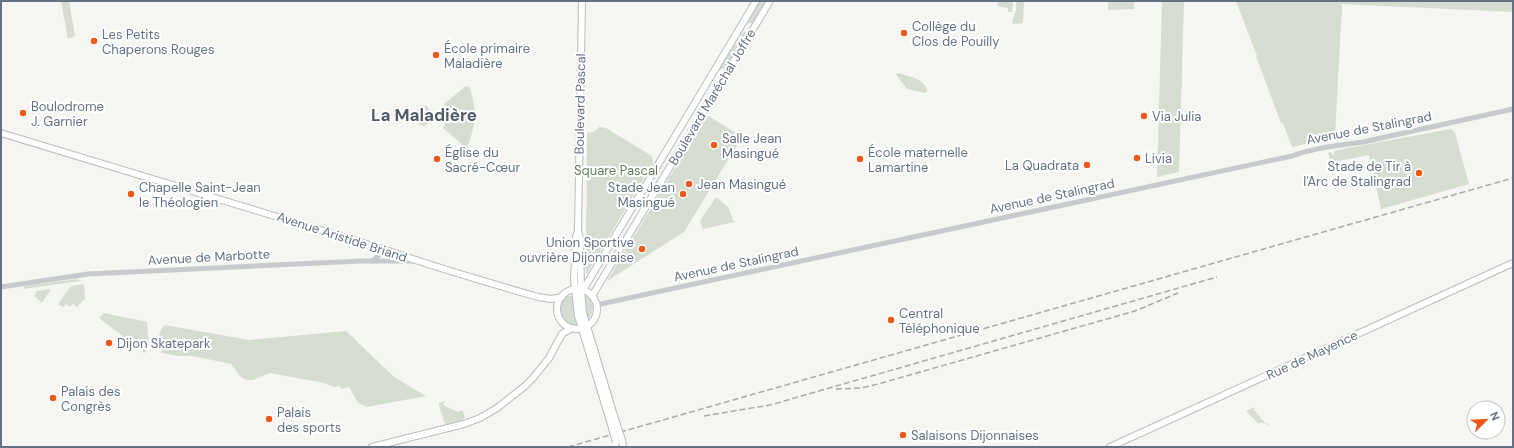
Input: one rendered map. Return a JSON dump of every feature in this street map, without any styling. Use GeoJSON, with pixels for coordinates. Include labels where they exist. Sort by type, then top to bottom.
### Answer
{"type":"FeatureCollection","features":[{"type":"Feature","properties":{"kind":"main road","name":"Boulevard Pascal"},"geometry":{"type":"LineString","coordinates":[[582,1],[578,230],[576,237],[580,290],[578,316],[584,327],[618,443],[624,447]]}},
{"type":"Feature","properties":{"kind":"main road","name":"Boulevard Maréchal Joffre"},"geometry":{"type":"LineString","coordinates":[[580,290],[666,152],[756,1]]}},
{"type":"Feature","properties":{"kind":"main road","name":"Boulevard Maréchal Joffre"},"geometry":{"type":"LineString","coordinates":[[592,296],[770,1]]}},
{"type":"Feature","properties":{"kind":"main road"},"geometry":{"type":"LineString","coordinates":[[738,30],[749,28],[752,31]]}},
{"type":"Feature","properties":{"kind":"main road"},"geometry":{"type":"LineString","coordinates":[[714,72],[722,74],[738,53]]}},
{"type":"Feature","properties":{"kind":"main road","name":"Avenue Aristide Briand"},"geometry":{"type":"LineString","coordinates":[[1,133],[383,249],[418,262],[437,266],[545,299],[562,297]]}},
{"type":"Feature","properties":{"kind":"main road"},"geometry":{"type":"LineString","coordinates":[[666,152],[675,157]]}},
{"type":"Feature","properties":{"kind":"main road","name":"Rue de Mayence"},"geometry":{"type":"LineString","coordinates":[[1110,447],[1513,264]]}},
{"type":"Feature","properties":{"kind":"main road"},"geometry":{"type":"LineString","coordinates":[[372,447],[464,424],[480,418],[497,408],[525,386],[549,358],[562,334],[563,327],[558,311],[558,305],[562,297],[568,292],[580,290],[592,296],[596,305],[596,316],[593,321],[584,327],[572,328],[562,334]]}},
{"type":"Feature","properties":{"kind":"main road","name":"Avenue Aristide Briand"},"geometry":{"type":"LineString","coordinates":[[545,299],[558,311]]}},
{"type":"Feature","properties":{"kind":"main road"},"geometry":{"type":"LineString","coordinates":[[560,319],[564,324],[572,328]]}},
{"type":"Feature","properties":{"kind":"street","name":"Avenue de Stalingrad"},"geometry":{"type":"LineString","coordinates":[[596,305],[1292,156],[1300,153],[1348,143],[1363,142],[1513,109]]}},
{"type":"Feature","properties":{"kind":"street"},"geometry":{"type":"LineString","coordinates":[[373,261],[383,249]]}},
{"type":"Feature","properties":{"kind":"street","name":"Avenue de Marbotte"},"geometry":{"type":"LineString","coordinates":[[1,287],[88,274],[373,261],[418,262]]}},
{"type":"Feature","properties":{"kind":"green space"},"geometry":{"type":"Polygon","coordinates":[[[61,1],[69,1],[75,36],[68,39],[61,1]]]}},
{"type":"Feature","properties":{"kind":"green space"},"geometry":{"type":"Polygon","coordinates":[[[760,1],[767,1],[755,22],[745,23],[760,1]]]}},
{"type":"Feature","properties":{"kind":"green space"},"geometry":{"type":"Polygon","coordinates":[[[999,1],[1013,1],[1012,12],[1008,12],[1008,8],[997,6],[999,1]]]}},
{"type":"Feature","properties":{"kind":"green space"},"geometry":{"type":"Polygon","coordinates":[[[1016,1],[1024,1],[1023,23],[1014,24],[1012,22],[1016,10],[1016,1]]]}},
{"type":"Feature","properties":{"kind":"green space"},"geometry":{"type":"Polygon","coordinates":[[[1108,1],[1134,1],[1134,9],[1108,10],[1108,1]]]}},
{"type":"Feature","properties":{"kind":"green space"},"geometry":{"type":"Polygon","coordinates":[[[1162,1],[1184,1],[1179,172],[1157,177],[1162,1]]]}},
{"type":"Feature","properties":{"kind":"green space"},"geometry":{"type":"Polygon","coordinates":[[[1236,1],[1513,1],[1513,12],[1342,4],[1335,137],[1292,147],[1283,123],[1281,123],[1236,1]]]}},
{"type":"Feature","properties":{"kind":"green space"},"geometry":{"type":"Polygon","coordinates":[[[748,30],[740,46],[728,64],[720,70],[719,68],[743,33],[748,30]]]}},
{"type":"Feature","properties":{"kind":"green space"},"geometry":{"type":"Polygon","coordinates":[[[898,73],[920,81],[924,84],[927,92],[925,93],[907,89],[897,76],[896,74],[898,73]]]}},
{"type":"Feature","properties":{"kind":"green space"},"geometry":{"type":"Polygon","coordinates":[[[466,86],[470,88],[475,117],[468,146],[464,146],[443,128],[446,116],[444,104],[466,86]]]}},
{"type":"Feature","properties":{"kind":"green space"},"geometry":{"type":"Polygon","coordinates":[[[422,105],[427,106],[432,113],[431,121],[424,126],[419,124],[416,116],[418,109],[422,105]]]}},
{"type":"Feature","properties":{"kind":"green space","name":"Jean Masingué"},"geometry":{"type":"Polygon","coordinates":[[[707,115],[742,137],[684,232],[607,281],[707,115]]]}},
{"type":"Feature","properties":{"kind":"green space","name":"Square Pascal"},"geometry":{"type":"Polygon","coordinates":[[[599,127],[606,128],[652,156],[653,163],[586,275],[587,133],[594,132],[599,127]]]}},
{"type":"Feature","properties":{"kind":"green space","name":"Stade de Tir à l'Arc de Stalingrad"},"geometry":{"type":"Polygon","coordinates":[[[1451,129],[1455,133],[1469,184],[1381,209],[1369,155],[1334,162],[1335,168],[1333,169],[1328,153],[1331,152],[1334,155],[1334,151],[1347,148],[1451,129]]]}},
{"type":"Feature","properties":{"kind":"green space"},"geometry":{"type":"Polygon","coordinates":[[[716,197],[728,207],[734,222],[703,229],[700,221],[716,197]]]}},
{"type":"Feature","properties":{"kind":"green space"},"geometry":{"type":"Polygon","coordinates":[[[77,279],[81,281],[23,289],[25,286],[77,279]]]}},
{"type":"Feature","properties":{"kind":"green space"},"geometry":{"type":"Polygon","coordinates":[[[84,284],[85,299],[77,307],[73,304],[70,307],[66,304],[63,307],[58,304],[71,286],[84,284]]]}},
{"type":"Feature","properties":{"kind":"green space"},"geometry":{"type":"Polygon","coordinates":[[[51,289],[42,303],[34,296],[37,291],[51,289]]]}},
{"type":"Feature","properties":{"kind":"green space"},"geometry":{"type":"Polygon","coordinates":[[[586,295],[591,300],[593,307],[592,314],[588,320],[586,320],[584,297],[586,295]]]}},
{"type":"Feature","properties":{"kind":"green space"},"geometry":{"type":"Polygon","coordinates":[[[566,296],[572,296],[576,325],[567,322],[561,314],[561,305],[566,296]]]}},
{"type":"Feature","properties":{"kind":"green space"},"geometry":{"type":"Polygon","coordinates":[[[104,313],[147,322],[149,346],[145,353],[99,318],[104,313]]]}},
{"type":"Feature","properties":{"kind":"green space"},"geometry":{"type":"Polygon","coordinates":[[[165,325],[249,340],[346,331],[394,377],[426,396],[367,407],[358,403],[349,387],[342,389],[339,386],[334,387],[324,383],[270,373],[253,380],[246,380],[240,376],[231,364],[193,356],[178,356],[162,353],[160,331],[165,325]]]}},
{"type":"Feature","properties":{"kind":"green space"},"geometry":{"type":"Polygon","coordinates":[[[445,402],[443,405],[458,412],[461,410],[463,411],[465,417],[462,421],[452,424],[446,424],[444,422],[439,403],[445,402]]]}},
{"type":"Feature","properties":{"kind":"green space"},"geometry":{"type":"Polygon","coordinates":[[[1255,407],[1254,410],[1266,424],[1269,423],[1269,425],[1259,422],[1259,424],[1246,411],[1255,407]]]}},
{"type":"Feature","properties":{"kind":"railway"},"geometry":{"type":"LineString","coordinates":[[568,447],[1513,178]]}},
{"type":"Feature","properties":{"kind":"railway"},"geometry":{"type":"LineString","coordinates":[[704,416],[770,405],[1217,277]]}},
{"type":"Feature","properties":{"kind":"railway"},"geometry":{"type":"LineString","coordinates":[[836,389],[861,388],[878,384],[1135,311],[1178,293]]}},
{"type":"Feature","properties":{"kind":"place","name":"Collège du Clos de Pouilly"},"geometry":{"type":"Point","coordinates":[904,33]}},
{"type":"Feature","properties":{"kind":"place","name":"Les Petits Chaperons Rouges"},"geometry":{"type":"Point","coordinates":[94,41]}},
{"type":"Feature","properties":{"kind":"place","name":"École primaire Maladière"},"geometry":{"type":"Point","coordinates":[436,55]}},
{"type":"Feature","properties":{"kind":"place","name":"Boulodrome J. Garnier"},"geometry":{"type":"Point","coordinates":[23,113]}},
{"type":"Feature","properties":{"kind":"place","name":"Via Julia"},"geometry":{"type":"Point","coordinates":[1144,116]}},
{"type":"Feature","properties":{"kind":"place","name":"Salle Jean Masingué"},"geometry":{"type":"Point","coordinates":[714,145]}},
{"type":"Feature","properties":{"kind":"place","name":"Livia"},"geometry":{"type":"Point","coordinates":[1137,158]}},
{"type":"Feature","properties":{"kind":"place","name":"Église du Sacré-Cœur"},"geometry":{"type":"Point","coordinates":[437,159]}},
{"type":"Feature","properties":{"kind":"place","name":"École maternelle Lamartine"},"geometry":{"type":"Point","coordinates":[860,159]}},
{"type":"Feature","properties":{"kind":"place","name":"La Quadrata"},"geometry":{"type":"Point","coordinates":[1087,165]}},
{"type":"Feature","properties":{"kind":"place","name":"Stade de Tir à l'Arc de Stalingrad"},"geometry":{"type":"Point","coordinates":[1419,173]}},
{"type":"Feature","properties":{"kind":"place","name":"Jean Masingué"},"geometry":{"type":"Point","coordinates":[689,184]}},
{"type":"Feature","properties":{"kind":"place","name":"Chapelle Saint-Jean le Théologien"},"geometry":{"type":"Point","coordinates":[131,194]}},
{"type":"Feature","properties":{"kind":"place","name":"Stade Jean Masingué"},"geometry":{"type":"Point","coordinates":[683,194]}},
{"type":"Feature","properties":{"kind":"place","name":"Union Sportive ouvrière Dijonnaise"},"geometry":{"type":"Point","coordinates":[642,249]}},
{"type":"Feature","properties":{"kind":"place","name":"Central Téléphonique"},"geometry":{"type":"Point","coordinates":[891,320]}},
{"type":"Feature","properties":{"kind":"place","name":"Dijon Skatepark"},"geometry":{"type":"Point","coordinates":[109,343]}},
{"type":"Feature","properties":{"kind":"place","name":"Palais des Congrès"},"geometry":{"type":"Point","coordinates":[53,398]}},
{"type":"Feature","properties":{"kind":"place","name":"Palais des sports"},"geometry":{"type":"Point","coordinates":[269,419]}},
{"type":"Feature","properties":{"kind":"place","name":"Salaisons Dijonnaises"},"geometry":{"type":"Point","coordinates":[903,435]}},
{"type":"Feature","properties":{"kind":"district","name":"La Maladière"},"geometry":{"type":"Point","coordinates":[424,115]}}]}
